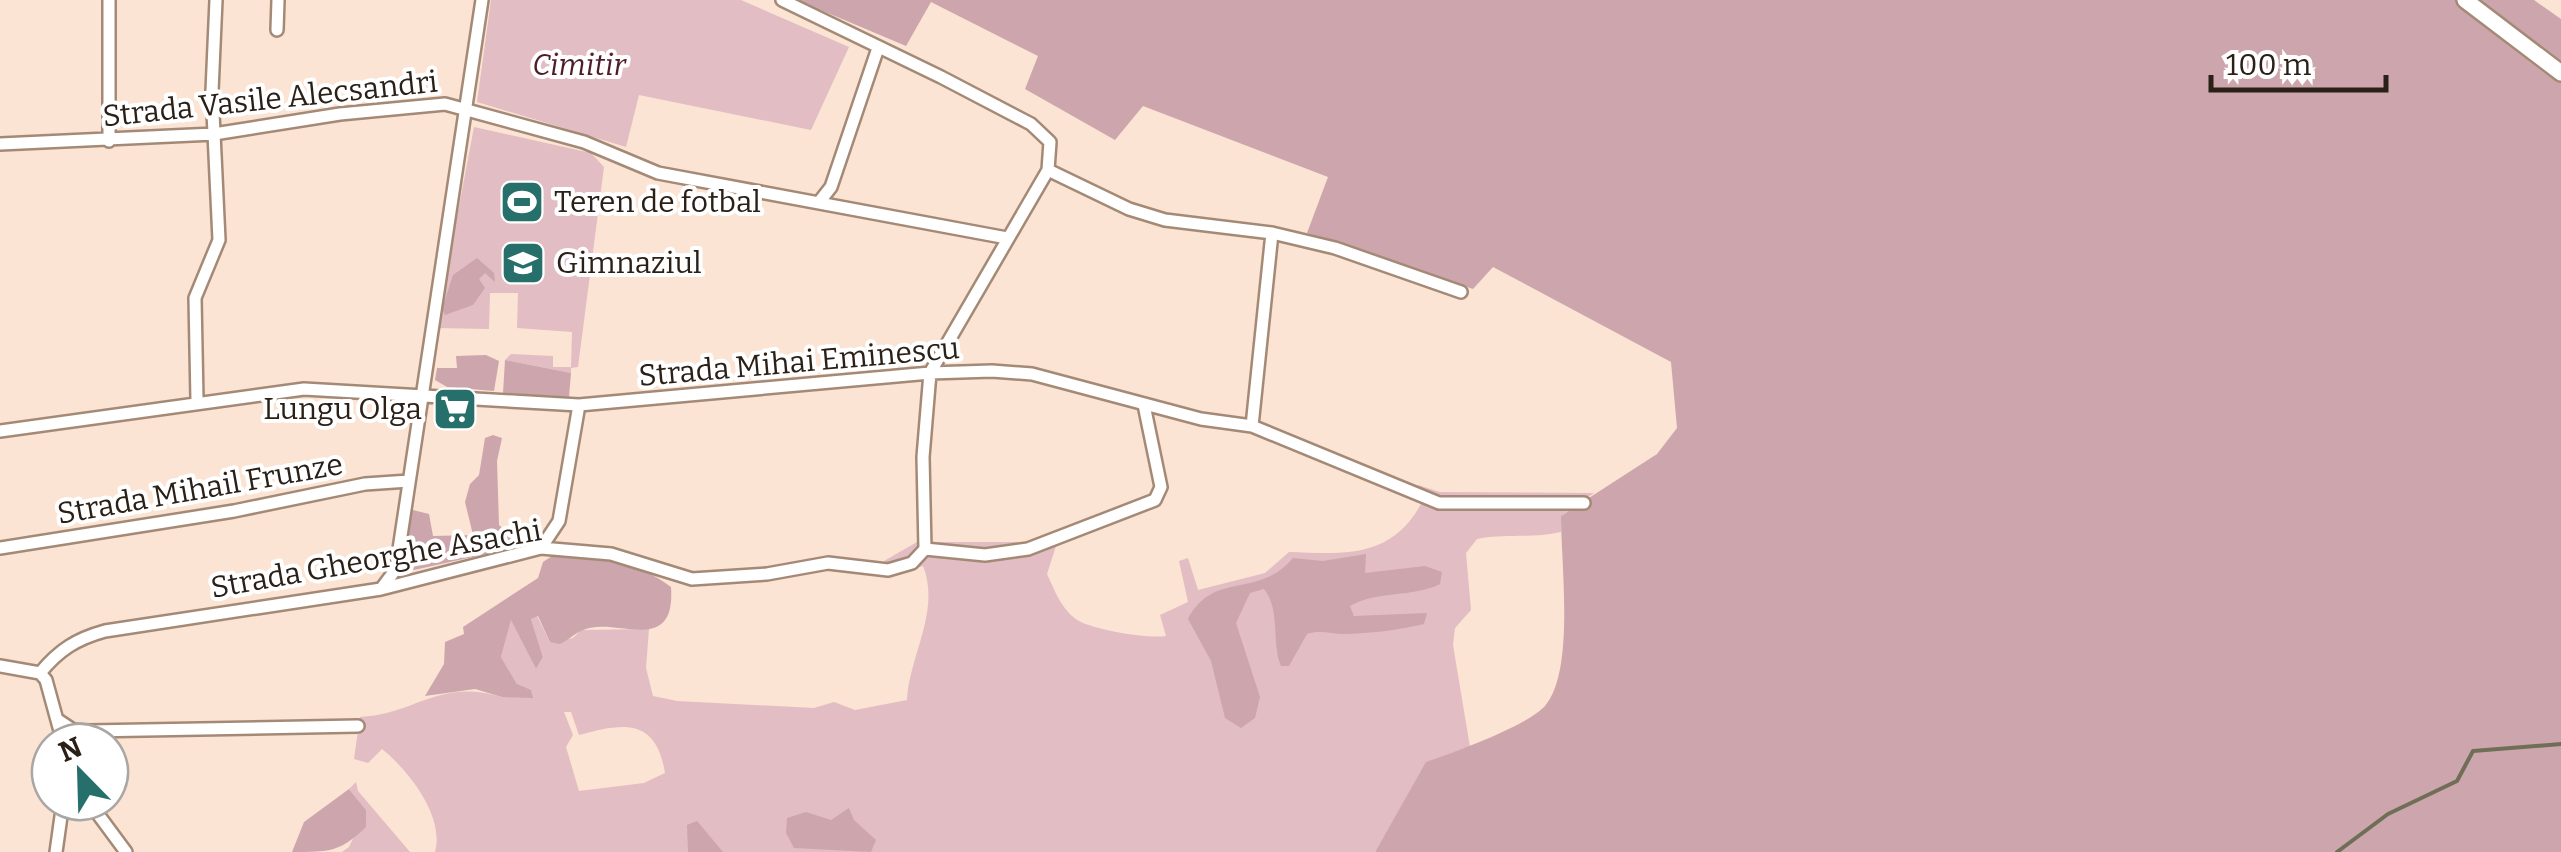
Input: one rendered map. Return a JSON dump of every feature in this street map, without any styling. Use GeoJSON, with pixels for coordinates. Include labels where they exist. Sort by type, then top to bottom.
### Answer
{"type":"FeatureCollection","features":[{"type":"Feature","properties":{"kind":"main road"},"geometry":{"type":"LineString","coordinates":[[2465,0],[2561,72]]}},
{"type":"Feature","properties":{"kind":"street"},"geometry":{"type":"LineString","coordinates":[[108,142],[109,0]]}},
{"type":"Feature","properties":{"kind":"street"},"geometry":{"type":"LineString","coordinates":[[197,400],[194,298],[220,240],[214,134],[216,0]]}},
{"type":"Feature","properties":{"kind":"street"},"geometry":{"type":"LineString","coordinates":[[277,30],[278,0]]}},
{"type":"Feature","properties":{"kind":"street"},"geometry":{"type":"LineString","coordinates":[[381,589],[396,568],[482,0]]}},
{"type":"Feature","properties":{"kind":"street"},"geometry":{"type":"LineString","coordinates":[[782,0],[1044,133],[1050,142],[1048,170],[930,373],[923,456],[925,548],[985,555],[1028,550],[1070,530],[1150,503],[1161,487],[1144,406]]}},
{"type":"Feature","properties":{"kind":"street"},"geometry":{"type":"LineString","coordinates":[[820,201],[831,186],[878,48]]}},
{"type":"Feature","properties":{"kind":"street","name":"Strada Vasile Alecsandri"},"geometry":{"type":"LineString","coordinates":[[0,144],[108,142],[214,134],[340,114],[445,104],[466,106],[486,117],[584,142],[658,173],[1007,238]]}},
{"type":"Feature","properties":{"kind":"street"},"geometry":{"type":"LineString","coordinates":[[1048,170],[1129,209],[1165,220],[1272,233],[1336,248],[1461,292]]}},
{"type":"Feature","properties":{"kind":"street"},"geometry":{"type":"LineString","coordinates":[[1252,426],[1272,233]]}},
{"type":"Feature","properties":{"kind":"street"},"geometry":{"type":"LineString","coordinates":[[948,347],[958,372]]}},
{"type":"Feature","properties":{"kind":"street","name":"Strada Mihai Eminescu"},"geometry":{"type":"LineString","coordinates":[[0,431],[135,414],[197,400],[304,388],[579,405],[930,373],[1032,374],[1144,406],[1252,426],[1440,503],[1584,503]]}},
{"type":"Feature","properties":{"kind":"street"},"geometry":{"type":"LineString","coordinates":[[541,548],[560,522],[579,405]]}},
{"type":"Feature","properties":{"kind":"street","name":"Strada Mihail Frunze"},"geometry":{"type":"LineString","coordinates":[[0,548],[234,511],[365,484],[408,481]]}},
{"type":"Feature","properties":{"kind":"street","name":"Strada Gheorghe Asachi"},"geometry":{"type":"LineString","coordinates":[[40,674],[68,646],[105,631],[381,589],[541,548],[610,554],[692,579],[828,563],[888,570],[912,564],[925,548]]}},
{"type":"Feature","properties":{"kind":"street"},"geometry":{"type":"LineString","coordinates":[[0,666],[40,674],[58,720],[73,730],[358,726]]}},
{"type":"Feature","properties":{"kind":"street"},"geometry":{"type":"LineString","coordinates":[[56,852],[60,822]]}},
{"type":"Feature","properties":{"kind":"street"},"geometry":{"type":"LineString","coordinates":[[104,822],[126,852]]}},
{"type":"Feature","properties":{"kind":"green space","name":"Cimitir"},"geometry":{"type":"Polygon","coordinates":[[[491,0],[741,0],[849,47],[811,130],[639,95],[626,147],[477,102],[491,0]]]}},
{"type":"Feature","properties":{"kind":"green space","name":"Gimnaziul"},"geometry":{"type":"Polygon","coordinates":[[[474,127],[591,153],[604,167],[578,367],[571,368],[571,373],[505,360],[511,354],[553,356],[553,367],[571,367],[572,332],[517,328],[518,293],[490,293],[489,329],[436,328],[474,127]]]}},
{"type":"Feature","properties":{"kind":"green space"},"geometry":{"type":"Polygon","coordinates":[[[1418,485],[1440,492],[1594,493],[1561,516],[1561,532],[1477,539],[1466,553],[1471,610],[1455,628],[1453,645],[1470,747],[1426,763],[1375,852],[435,852],[435,824],[422,795],[403,769],[382,749],[368,763],[354,759],[360,717],[397,710],[444,694],[480,692],[502,697],[517,684],[501,657],[511,619],[536,669],[543,657],[531,619],[537,616],[550,642],[573,638],[581,630],[649,629],[646,668],[653,696],[677,701],[814,708],[834,702],[855,710],[907,700],[926,617],[928,583],[923,566],[887,577],[884,561],[917,542],[1032,542],[1051,533],[1056,546],[1047,574],[1073,617],[1109,630],[1166,636],[1160,615],[1188,602],[1179,561],[1188,558],[1198,590],[1265,573],[1289,552],[1364,549],[1395,535],[1409,522],[1421,504],[1415,498],[1418,485]],[[564,712],[573,735],[566,747],[579,791],[644,783],[665,773],[661,755],[645,733],[623,727],[579,735],[571,712],[564,712]]]}},
{"type":"Feature","properties":{"kind":"green space"},"geometry":{"type":"Polygon","coordinates":[[[356,782],[358,791],[410,852],[342,852],[349,847],[366,810],[349,789],[356,782]]]}},
{"type":"Feature","properties":{"kind":"shaded area"},"geometry":{"type":"Polygon","coordinates":[[[797,0],[2534,0],[2561,19],[2561,852],[1375,852],[1426,762],[1506,730],[1545,706],[1554,690],[1563,643],[1561,516],[1657,454],[1677,428],[1671,362],[1493,267],[1473,289],[1307,233],[1328,177],[1143,106],[1115,140],[1025,89],[1038,56],[931,2],[906,46],[797,0]]]}},
{"type":"Feature","properties":{"kind":"shaded area"},"geometry":{"type":"Polygon","coordinates":[[[477,258],[494,273],[495,282],[485,273],[479,279],[485,288],[473,305],[445,315],[442,309],[453,275],[477,258]]]}},
{"type":"Feature","properties":{"kind":"shaded area"},"geometry":{"type":"Polygon","coordinates":[[[486,355],[499,361],[494,391],[447,387],[435,380],[437,368],[457,368],[456,356],[486,355]]]}},
{"type":"Feature","properties":{"kind":"shaded area"},"geometry":{"type":"Polygon","coordinates":[[[505,360],[571,373],[569,397],[503,393],[505,360]]]}},
{"type":"Feature","properties":{"kind":"shaded area"},"geometry":{"type":"Polygon","coordinates":[[[485,438],[502,438],[497,461],[499,525],[522,546],[405,572],[401,563],[409,509],[429,514],[433,536],[473,535],[465,502],[470,484],[479,475],[485,438]]]}},
{"type":"Feature","properties":{"kind":"shaded area"},"geometry":{"type":"Polygon","coordinates":[[[555,554],[616,562],[658,578],[671,587],[670,609],[664,622],[640,630],[594,627],[560,644],[550,642],[538,616],[531,619],[543,657],[536,669],[511,620],[501,657],[517,684],[531,690],[533,698],[502,697],[475,689],[425,696],[444,664],[445,642],[464,634],[463,627],[538,578],[543,562],[555,554]]]}},
{"type":"Feature","properties":{"kind":"shaded area"},"geometry":{"type":"Polygon","coordinates":[[[1366,554],[1365,573],[1425,566],[1442,572],[1440,584],[1361,601],[1350,606],[1354,616],[1427,613],[1424,624],[1367,633],[1307,634],[1289,666],[1281,666],[1269,598],[1264,589],[1250,593],[1236,623],[1260,697],[1255,718],[1241,728],[1225,718],[1211,661],[1188,619],[1198,604],[1223,589],[1265,578],[1293,558],[1323,561],[1366,554]]]}},
{"type":"Feature","properties":{"kind":"shaded area"},"geometry":{"type":"Polygon","coordinates":[[[349,789],[366,810],[366,827],[334,849],[292,852],[304,822],[349,789]]]}},
{"type":"Feature","properties":{"kind":"shaded area"},"geometry":{"type":"Polygon","coordinates":[[[849,808],[854,820],[876,840],[871,852],[794,848],[786,833],[787,818],[806,812],[831,820],[849,808]]]}},
{"type":"Feature","properties":{"kind":"shaded area"},"geometry":{"type":"Polygon","coordinates":[[[697,821],[723,852],[688,852],[687,825],[697,821]]]}},
{"type":"Feature","properties":{"kind":"waterway"},"geometry":{"type":"LineString","coordinates":[[2337,852],[2388,814],[2457,781],[2473,751],[2561,744]]}},
{"type":"Feature","properties":{"kind":"place","name":"Teren de fotbal"},"geometry":{"type":"Point","coordinates":[522,202]}},
{"type":"Feature","properties":{"kind":"place","name":"Gimnaziul"},"geometry":{"type":"Point","coordinates":[523,263]}},
{"type":"Feature","properties":{"kind":"place","name":"Lungu Olga"},"geometry":{"type":"Point","coordinates":[455,409]}}]}
